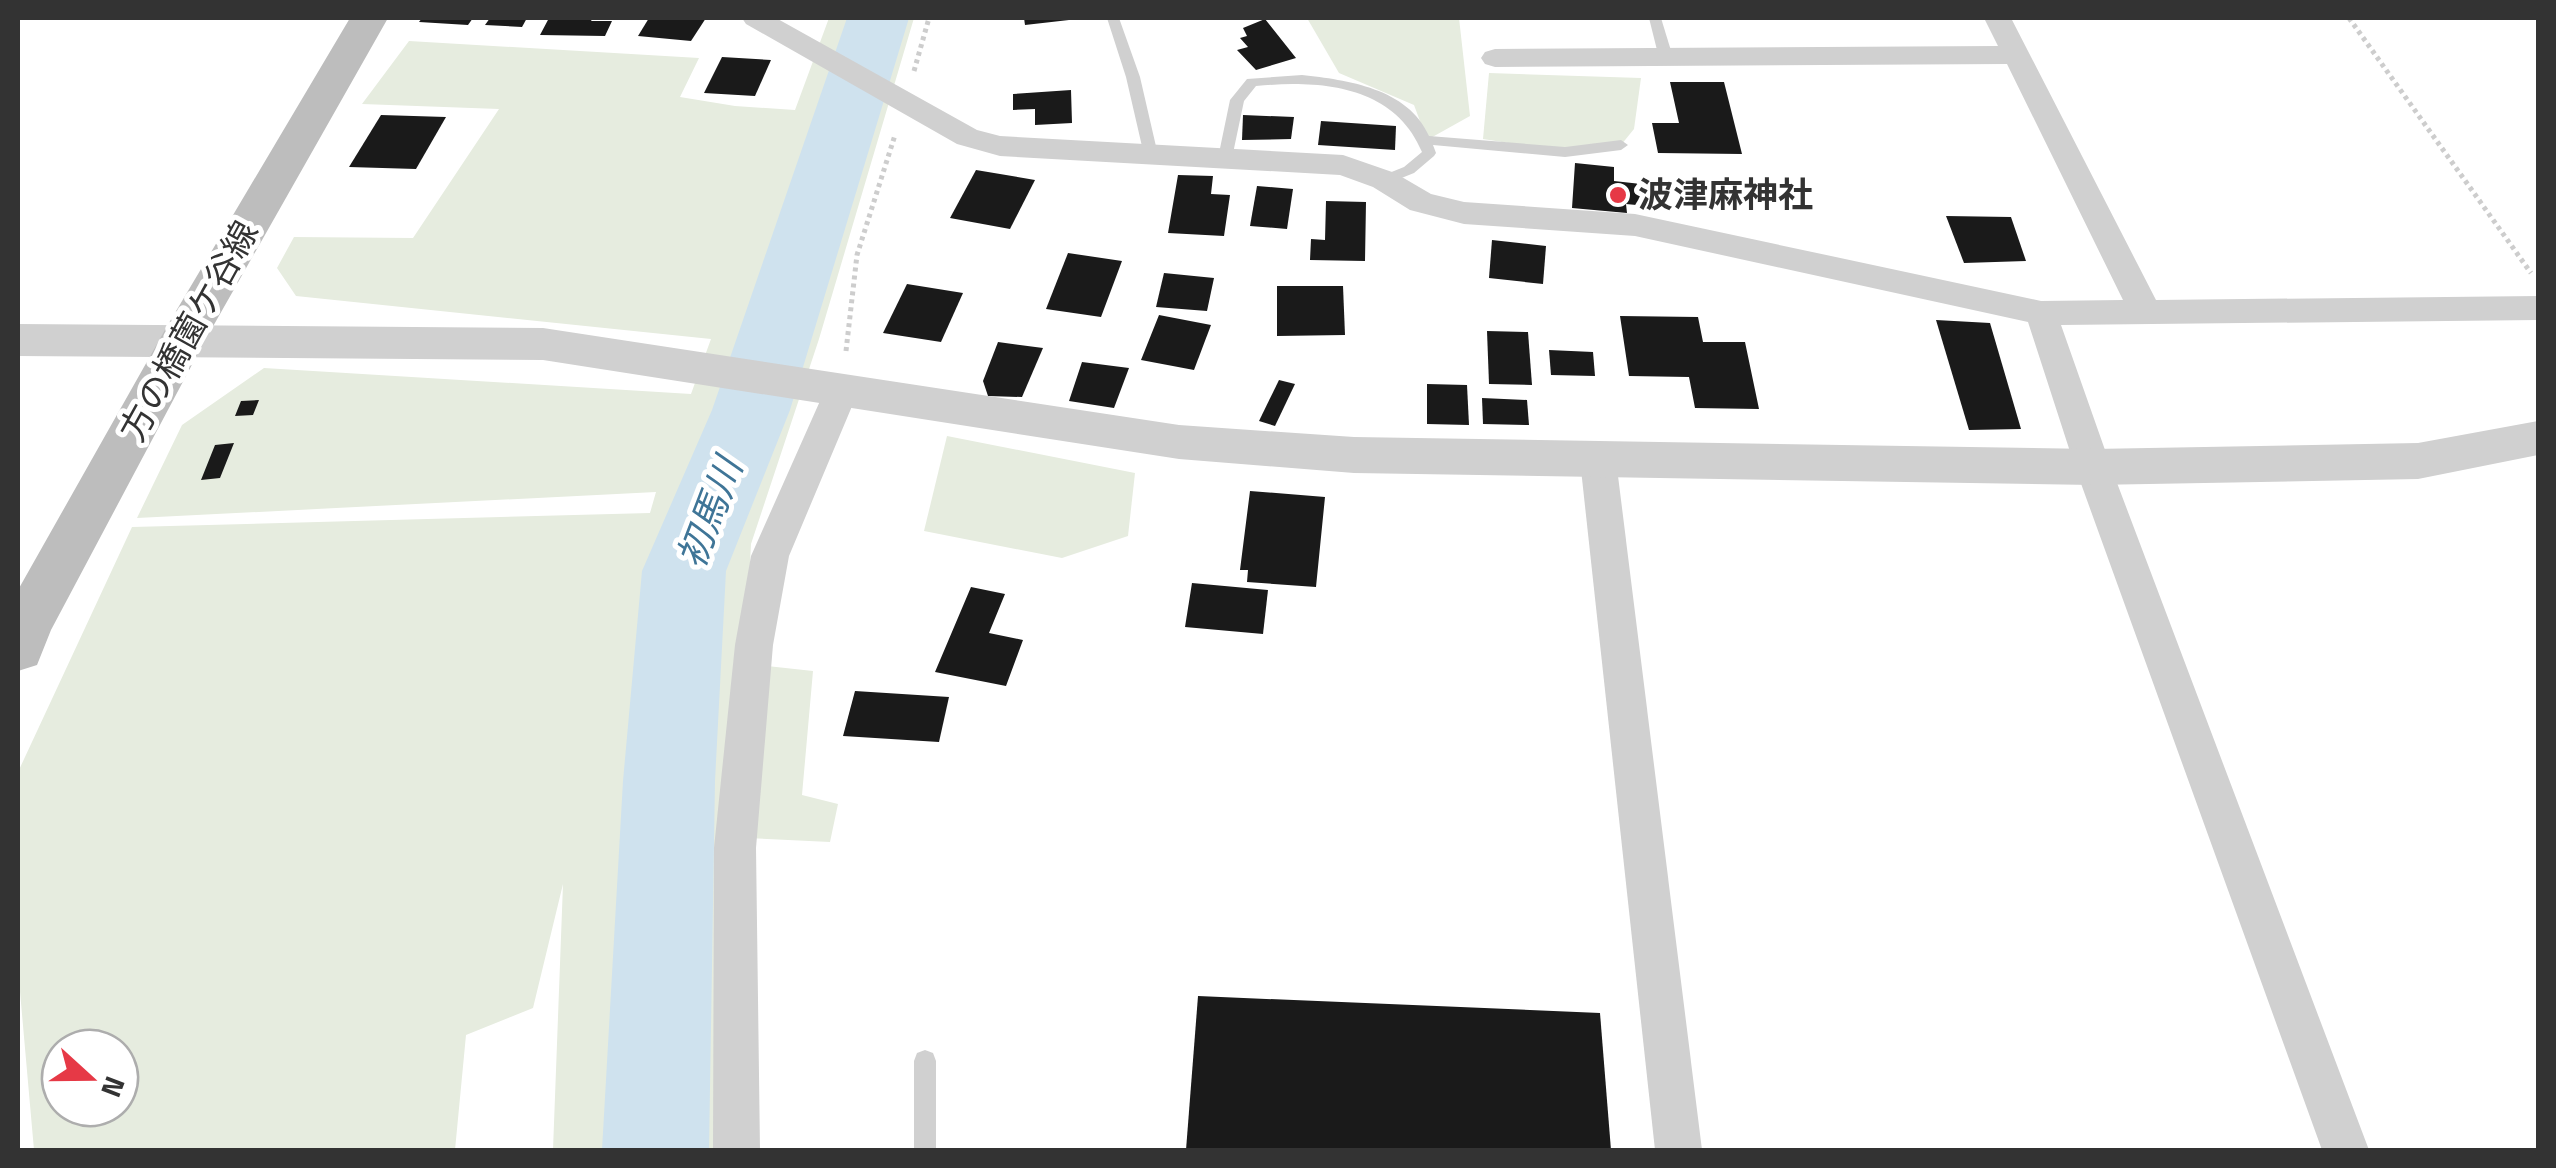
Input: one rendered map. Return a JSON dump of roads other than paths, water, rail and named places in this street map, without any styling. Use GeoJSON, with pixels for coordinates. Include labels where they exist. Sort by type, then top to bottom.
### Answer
{"type":"FeatureCollection","features":[{"type":"Feature","properties":{"kind":"main road","name":"方の橋薗ケ谷線"},"geometry":{"type":"LineString","coordinates":[[18,648],[26,626],[182,340],[369,18]]}},
{"type":"Feature","properties":{"kind":"street"},"geometry":{"type":"LineString","coordinates":[[756,18],[967,137],[1000,146],[1343,166],[1384,180],[1422,202],[1464,213],[1635,225],[2041,313],[2538,308]]}},
{"type":"Feature","properties":{"kind":"street"},"geometry":{"type":"LineString","coordinates":[[1998,18],[2145,311]]}},
{"type":"Feature","properties":{"kind":"street"},"geometry":{"type":"LineString","coordinates":[[1495,58],[2016,54]]}},
{"type":"Feature","properties":{"kind":"street"},"geometry":{"type":"LineString","coordinates":[[2041,313],[2092,467],[2346,1150]]}},
{"type":"Feature","properties":{"kind":"street"},"geometry":{"type":"LineString","coordinates":[[18,340],[543,344],[1179,442],[1354,455],[2092,467],[2418,460],[2538,438]]}},
{"type":"Feature","properties":{"kind":"street"},"geometry":{"type":"LineString","coordinates":[[736,1150],[735,848],[754,646],[770,556],[830,390]]}},
{"type":"Feature","properties":{"kind":"street"},"geometry":{"type":"LineString","coordinates":[[1598,460],[1679,1150]]}},
{"type":"Feature","properties":{"kind":"lane"},"geometry":{"type":"LineString","coordinates":[[1112,18],[1133,78],[1151,154]]}},
{"type":"Feature","properties":{"kind":"lane"},"geometry":{"type":"LineString","coordinates":[[1655,18],[1665,54]]}},
{"type":"Feature","properties":{"kind":"lane"},"geometry":{"type":"LineString","coordinates":[[1225,158],[1237,100],[1252,82],[1300,78],[1338,83],[1401,108],[1427,140],[1429,153],[1409,170],[1384,180]]}},
{"type":"Feature","properties":{"kind":"lane"},"geometry":{"type":"LineString","coordinates":[[1427,140],[1564,152],[1621,145]]}},
{"type":"Feature","properties":{"kind":"lane"},"geometry":{"type":"LineString","coordinates":[[924,1061],[925,1150]]}},
{"type":"Feature","properties":{"kind":"waterway","name":"初馬川"},"geometry":{"type":"LineString","coordinates":[[655,1150],[669,781],[684,571],[751,410],[878,18]]}},
{"type":"Feature","properties":{"kind":"place","name":"波津麻神社"},"geometry":{"type":"Point","coordinates":[1618,195]}}]}
